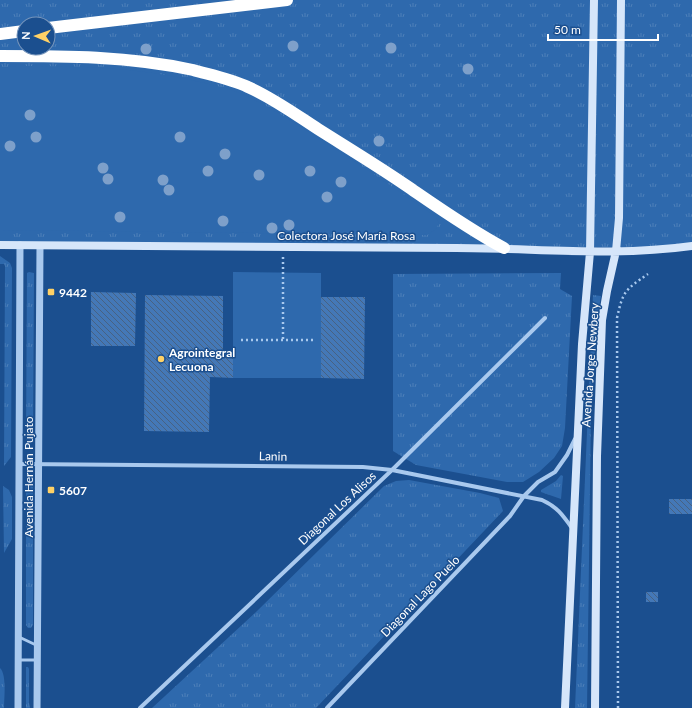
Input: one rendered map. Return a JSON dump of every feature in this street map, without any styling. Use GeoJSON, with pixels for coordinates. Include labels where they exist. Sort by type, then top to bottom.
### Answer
{"type":"FeatureCollection","features":[{"type":"Feature","properties":{"kind":"highway"},"geometry":{"type":"LineString","coordinates":[[56,27],[287,0]]}},
{"type":"Feature","properties":{"kind":"highway"},"geometry":{"type":"LineString","coordinates":[[0,34],[16,32]]}},
{"type":"Feature","properties":{"kind":"highway"},"geometry":{"type":"LineString","coordinates":[[0,56],[68,56],[123,59],[211,74],[247,86],[280,104],[400,181],[485,238],[504,248]]}},
{"type":"Feature","properties":{"kind":"main road","name":"Avenida Jorge Newbery"},"geometry":{"type":"LineString","coordinates":[[565,708],[582,344],[590,252],[595,19],[594,0]]}},
{"type":"Feature","properties":{"kind":"main road","name":"Avenida Jorge Newbery"},"geometry":{"type":"LineString","coordinates":[[595,708],[597,456],[602,320],[616,251],[619,218],[620,0]]}},
{"type":"Feature","properties":{"kind":"main road","name":"Colectora José María Rosa"},"geometry":{"type":"LineString","coordinates":[[0,245],[504,248],[590,252],[692,246]]}},
{"type":"Feature","properties":{"kind":"street","name":"Avenida Hernán Pujato"},"geometry":{"type":"LineString","coordinates":[[18,708],[20,246]]}},
{"type":"Feature","properties":{"kind":"street","name":"Avenida Hernán Pujato"},"geometry":{"type":"LineString","coordinates":[[37,708],[40,246]]}},
{"type":"Feature","properties":{"kind":"street","name":"Diagonal Los Alisos"},"geometry":{"type":"LineString","coordinates":[[140,708],[392,470],[545,318]]}},
{"type":"Feature","properties":{"kind":"street","name":"Diagonal Lago Puelo"},"geometry":{"type":"LineString","coordinates":[[327,708],[510,516],[524,496],[538,482],[555,472],[567,455],[578,433]]}},
{"type":"Feature","properties":{"kind":"street","name":"Lanin"},"geometry":{"type":"LineString","coordinates":[[19,464],[363,467],[392,470],[524,496]]}},
{"type":"Feature","properties":{"kind":"street"},"geometry":{"type":"LineString","coordinates":[[524,496],[542,500],[553,506],[562,513],[574,531]]}},
{"type":"Feature","properties":{"kind":"lane"},"geometry":{"type":"LineString","coordinates":[[18,637],[38,645]]}},
{"type":"Feature","properties":{"kind":"lane"},"geometry":{"type":"LineString","coordinates":[[18,660],[38,660]]}},
{"type":"Feature","properties":{"kind":"path"},"geometry":{"type":"LineString","coordinates":[[283,273],[283,340]]}},
{"type":"Feature","properties":{"kind":"path","name":"Avenida Jorge Newbery"},"geometry":{"type":"LineString","coordinates":[[618,708],[617,318],[621,299],[629,287],[648,274]]}},
{"type":"Feature","properties":{"kind":"path"},"geometry":{"type":"LineString","coordinates":[[241,340],[316,340]]}},
{"type":"Feature","properties":{"kind":"green space"},"geometry":{"type":"Polygon","coordinates":[[[0,0],[692,0],[692,246],[674,248],[0,245],[0,0]]]}},
{"type":"Feature","properties":{"kind":"green space"},"geometry":{"type":"Polygon","coordinates":[[[16,66],[63,66],[132,70],[177,77],[217,86],[239,93],[273,110],[335,148],[436,217],[439,223],[435,230],[427,235],[0,230],[0,68],[16,66]]]}},
{"type":"Feature","properties":{"kind":"green space"},"geometry":{"type":"Polygon","coordinates":[[[0,256],[10,263],[12,268],[11,457],[4,466],[5,266],[4,264],[0,264],[0,256]]]}},
{"type":"Feature","properties":{"kind":"green space"},"geometry":{"type":"Polygon","coordinates":[[[233,272],[321,273],[321,378],[233,378],[233,272]]]}},
{"type":"Feature","properties":{"kind":"green space"},"geometry":{"type":"Polygon","coordinates":[[[27,273],[34,273],[33,442],[28,445],[26,442],[27,273]]]}},
{"type":"Feature","properties":{"kind":"green space"},"geometry":{"type":"Polygon","coordinates":[[[561,273],[560,289],[572,296],[565,428],[562,446],[554,458],[539,472],[523,482],[507,482],[416,465],[393,451],[393,274],[561,273]]]}},
{"type":"Feature","properties":{"kind":"green space"},"geometry":{"type":"Polygon","coordinates":[[[593,295],[601,296],[597,318],[591,413],[587,708],[575,708],[593,295]]]}},
{"type":"Feature","properties":{"kind":"green space"},"geometry":{"type":"Polygon","coordinates":[[[561,475],[563,476],[561,499],[541,492],[541,490],[556,481],[561,475]]]}},
{"type":"Feature","properties":{"kind":"green space"},"geometry":{"type":"Polygon","coordinates":[[[409,480],[499,498],[503,511],[316,708],[152,708],[256,612],[384,486],[396,481],[409,480]]]}},
{"type":"Feature","properties":{"kind":"green space"},"geometry":{"type":"Polygon","coordinates":[[[28,482],[33,484],[33,625],[31,628],[28,628],[26,625],[26,484],[28,482]]]}},
{"type":"Feature","properties":{"kind":"green space"},"geometry":{"type":"Polygon","coordinates":[[[3,486],[9,490],[12,497],[12,539],[4,553],[3,486]]]}},
{"type":"Feature","properties":{"kind":"green space"},"geometry":{"type":"Polygon","coordinates":[[[26,667],[29,669],[30,708],[26,708],[26,667]]]}},
{"type":"Feature","properties":{"kind":"green space"},"geometry":{"type":"Polygon","coordinates":[[[0,668],[4,676],[4,708],[0,708],[0,668]]]}},
{"type":"Feature","properties":{"kind":"building"},"geometry":{"type":"Polygon","coordinates":[[[91,292],[136,293],[135,346],[91,346],[91,292]]]}},
{"type":"Feature","properties":{"kind":"building"},"geometry":{"type":"Polygon","coordinates":[[[145,295],[223,296],[223,351],[233,351],[233,378],[210,377],[209,432],[144,431],[145,295]]]}},
{"type":"Feature","properties":{"kind":"building"},"geometry":{"type":"Polygon","coordinates":[[[321,297],[365,297],[364,379],[321,378],[321,297]]]}},
{"type":"Feature","properties":{"kind":"building"},"geometry":{"type":"Polygon","coordinates":[[[669,499],[692,499],[692,514],[669,514],[669,499]]]}},
{"type":"Feature","properties":{"kind":"building"},"geometry":{"type":"Polygon","coordinates":[[[646,592],[658,592],[658,602],[646,602],[646,592]]]}},
{"type":"Feature","properties":{"kind":"place","name":"9442"},"geometry":{"type":"Point","coordinates":[51,292]}},
{"type":"Feature","properties":{"kind":"place","name":"Agrointegral Lecuona"},"geometry":{"type":"Point","coordinates":[161,359]}},
{"type":"Feature","properties":{"kind":"place","name":"5607"},"geometry":{"type":"Point","coordinates":[51,490]}}]}
